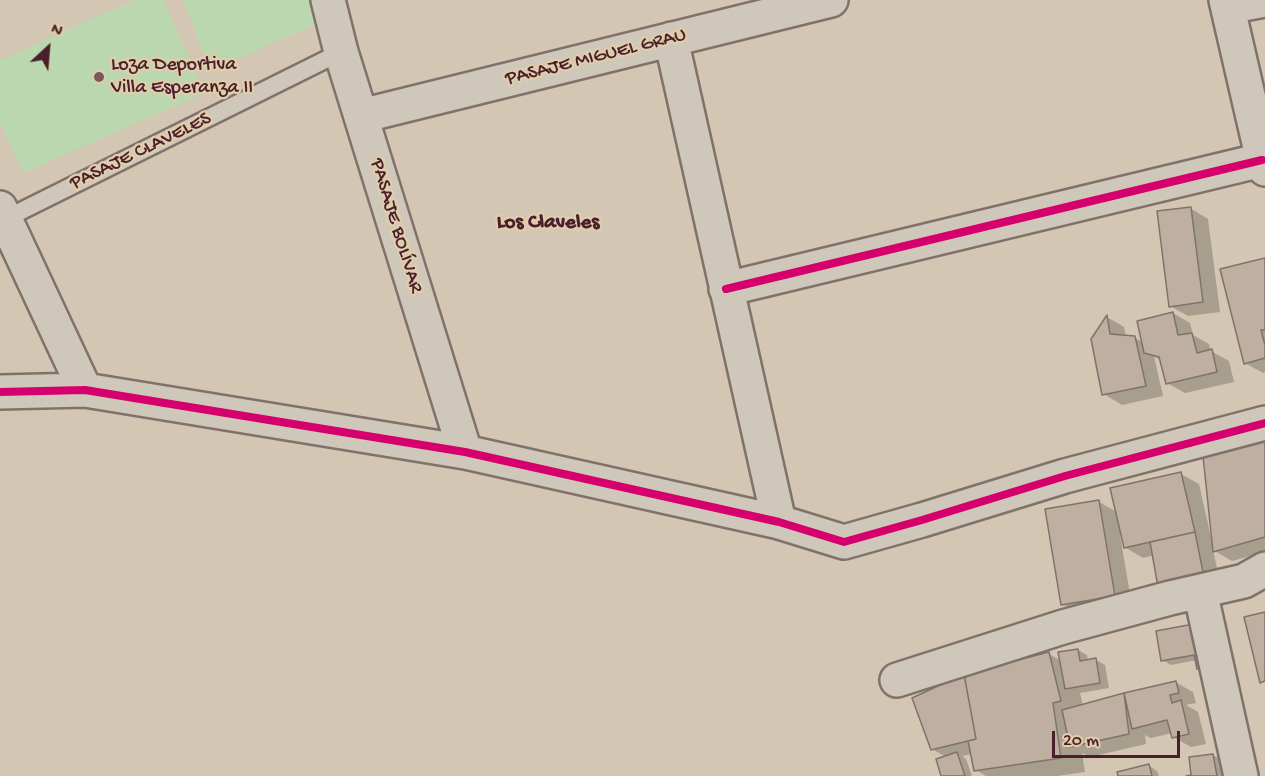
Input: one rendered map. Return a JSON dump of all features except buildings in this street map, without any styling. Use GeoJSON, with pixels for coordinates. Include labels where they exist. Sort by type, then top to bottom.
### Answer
{"type":"FeatureCollection","features":[{"type":"Feature","properties":{"kind":"street","name":"PASAJE BOLÍVAR"},"geometry":{"type":"LineString","coordinates":[[328,0],[361,116],[465,452]]}},
{"type":"Feature","properties":{"kind":"street","name":"PASAJE MIGUEL GRAU"},"geometry":{"type":"LineString","coordinates":[[361,116],[831,0]]}},
{"type":"Feature","properties":{"kind":"street"},"geometry":{"type":"LineString","coordinates":[[726,289],[1264,164],[1227,3],[1265,0]]}},
{"type":"Feature","properties":{"kind":"street"},"geometry":{"type":"LineString","coordinates":[[671,39],[778,522]]}},
{"type":"Feature","properties":{"kind":"street"},"geometry":{"type":"LineString","coordinates":[[2,214],[85,390]]}},
{"type":"Feature","properties":{"kind":"street"},"geometry":{"type":"LineString","coordinates":[[0,392],[85,390],[465,452],[778,522],[844,542],[1065,476],[1265,423]]}},
{"type":"Feature","properties":{"kind":"street"},"geometry":{"type":"LineString","coordinates":[[897,680],[1063,627],[1244,581],[1265,569]]}},
{"type":"Feature","properties":{"kind":"street"},"geometry":{"type":"LineString","coordinates":[[1200,591],[1241,776]]}},
{"type":"Feature","properties":{"kind":"lane","name":"PASAJE CLAVELES"},"geometry":{"type":"LineString","coordinates":[[2,214],[342,52]]}},
{"type":"Feature","properties":{"kind":"green space","name":"Loza Deportiva Villa Esperanza II"},"geometry":{"type":"Polygon","coordinates":[[[134,0],[163,0],[205,93],[23,173],[0,122],[0,60],[134,0]]]}},
{"type":"Feature","properties":{"kind":"green space"},"geometry":{"type":"Polygon","coordinates":[[[183,0],[314,0],[321,22],[210,71],[183,0]]]}},
{"type":"Feature","properties":{"kind":"cycle path"},"geometry":{"type":"LineString","coordinates":[[726,289],[1262,160]]}},
{"type":"Feature","properties":{"kind":"cycle path"},"geometry":{"type":"LineString","coordinates":[[0,392],[85,390],[465,452],[779,522],[844,542],[1065,476],[1265,423]]}},
{"type":"Feature","properties":{"kind":"place","name":"Loza Deportiva Villa Esperanza II"},"geometry":{"type":"Point","coordinates":[99,77]}},
{"type":"Feature","properties":{"kind":"district","name":"Los Claveles"},"geometry":{"type":"Point","coordinates":[548,224]}}]}
